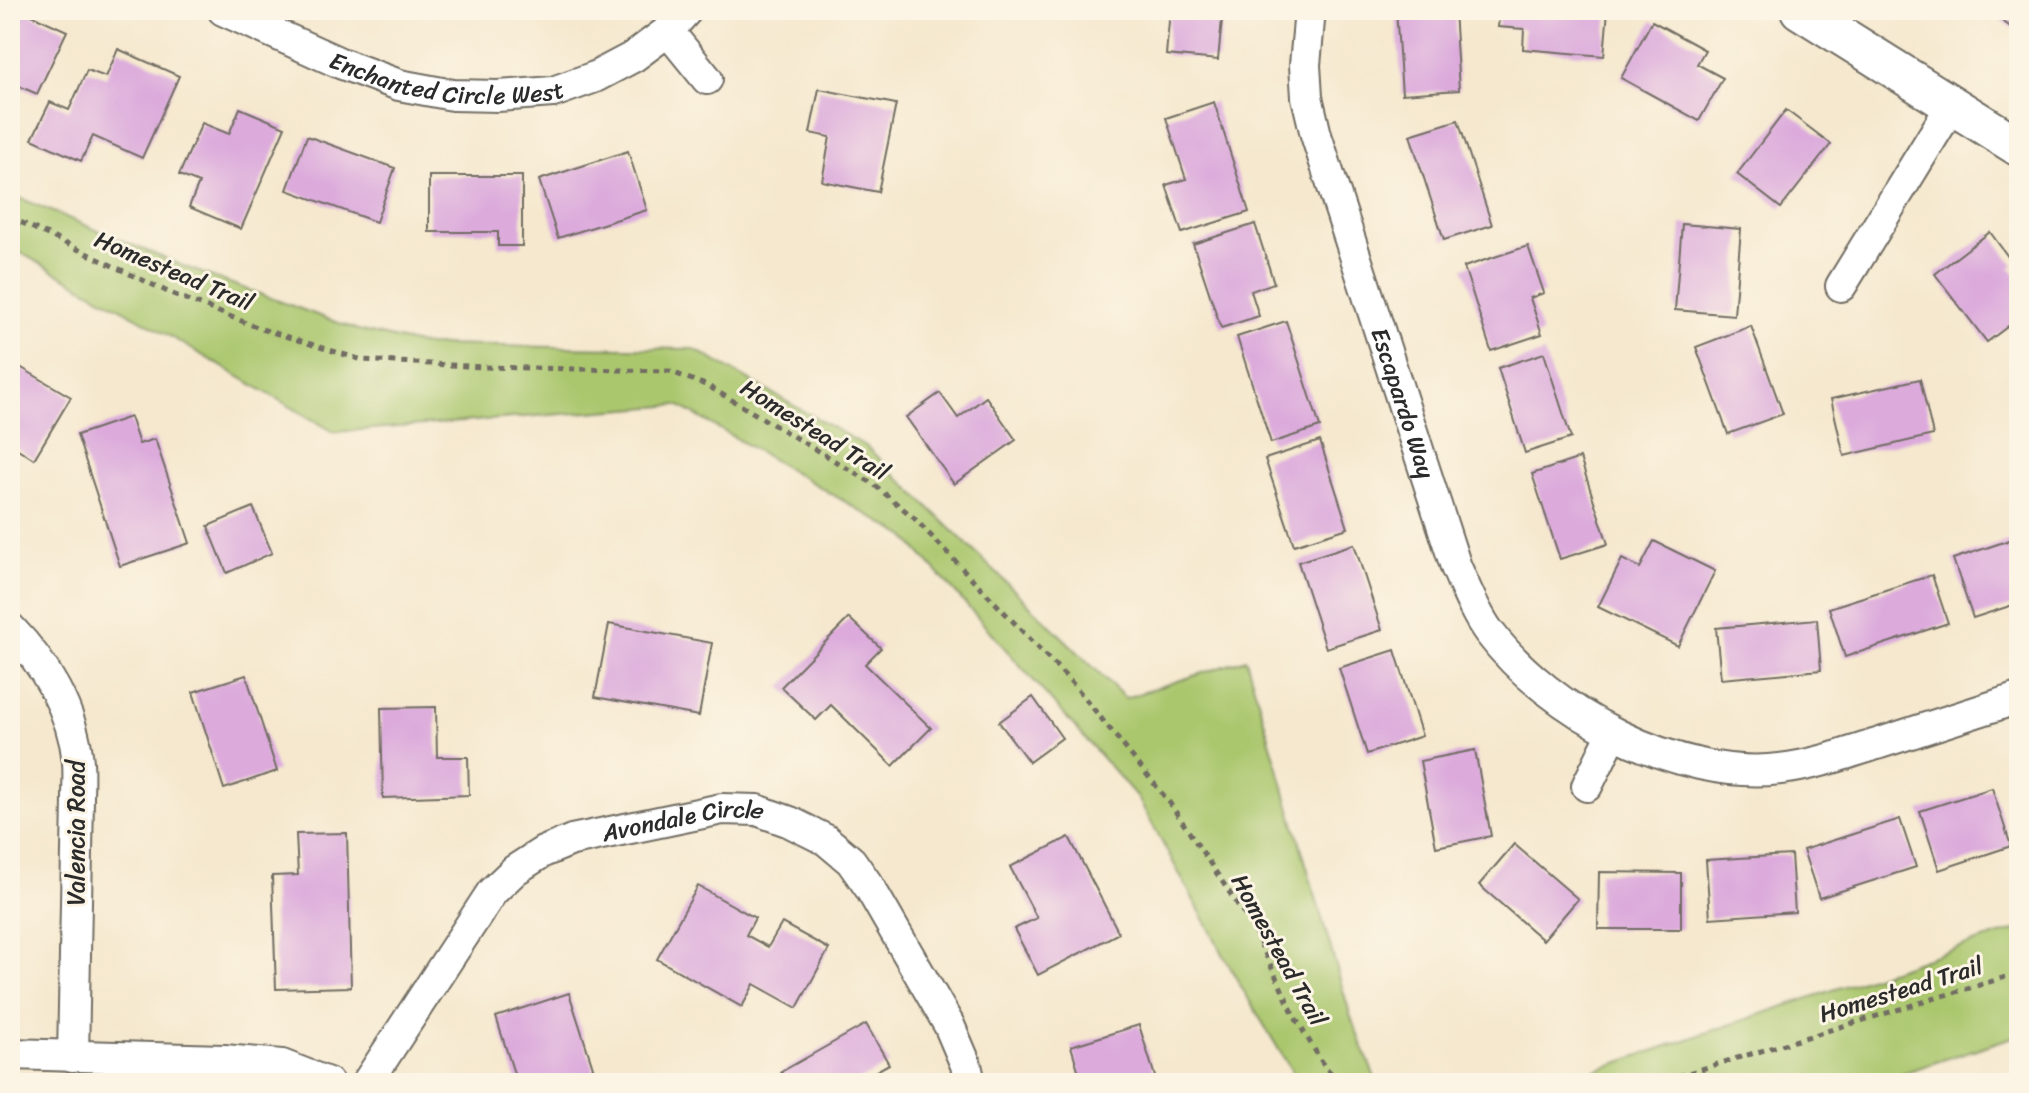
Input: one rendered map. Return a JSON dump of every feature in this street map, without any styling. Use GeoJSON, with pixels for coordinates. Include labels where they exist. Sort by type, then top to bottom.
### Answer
{"type":"FeatureCollection","features":[{"type":"Feature","properties":{"kind":"street","name":"Enchanted Circle West"},"geometry":{"type":"LineString","coordinates":[[223,10],[340,63],[399,85],[453,95],[553,92],[595,77],[633,57],[677,21],[707,79]]}},
{"type":"Feature","properties":{"kind":"street","name":"Escapardo Way"},"geometry":{"type":"LineString","coordinates":[[1310,10],[1305,65],[1307,97],[1316,135],[1456,567],[1488,630],[1510,657],[1571,708],[1613,733],[1657,752],[1701,764],[1738,769],[1780,769],[1824,760],[2019,698]]}},
{"type":"Feature","properties":{"kind":"street"},"geometry":{"type":"LineString","coordinates":[[1800,10],[2019,147]]}},
{"type":"Feature","properties":{"kind":"street"},"geometry":{"type":"LineString","coordinates":[[1841,286],[1952,105]]}},
{"type":"Feature","properties":{"kind":"street","name":"Valencia Road"},"geometry":{"type":"LineString","coordinates":[[10,628],[49,677],[68,718],[78,760],[73,1057]]}},
{"type":"Feature","properties":{"kind":"street"},"geometry":{"type":"LineString","coordinates":[[1587,786],[1613,733]]}},
{"type":"Feature","properties":{"kind":"street","name":"Avondale Circle"},"geometry":{"type":"LineString","coordinates":[[367,1083],[492,892],[515,870],[543,852],[572,840],[722,809],[757,810],[790,822],[826,840],[851,861],[870,888],[949,1025],[970,1083]]}},
{"type":"Feature","properties":{"kind":"street"},"geometry":{"type":"LineString","coordinates":[[10,1054],[224,1060],[282,1065],[328,1083]]}},
{"type":"Feature","properties":{"kind":"path","name":"Homestead Trail"},"geometry":{"type":"LineString","coordinates":[[10,217],[170,293],[262,329],[362,360],[484,367],[669,371],[708,386],[872,483],[913,517],[1075,686],[1169,802],[1252,926],[1296,1019],[1325,1067],[1341,1083]]}},
{"type":"Feature","properties":{"kind":"path","name":"Homestead Trail"},"geometry":{"type":"LineString","coordinates":[[1655,1083],[2019,973]]}},
{"type":"Feature","properties":{"kind":"green space"},"geometry":{"type":"Polygon","coordinates":[[[10,194],[183,266],[358,330],[423,345],[694,349],[867,447],[1125,698],[1246,659],[1351,1017],[1377,1083],[1299,1083],[1240,985],[1138,798],[906,537],[678,405],[334,432],[10,247],[10,194]]]}},
{"type":"Feature","properties":{"kind":"green space"},"geometry":{"type":"Polygon","coordinates":[[[2019,929],[2019,1035],[1872,1083],[1558,1083],[1948,951],[2019,929]]]}},
{"type":"Feature","properties":{"kind":"building"},"geometry":{"type":"Polygon","coordinates":[[[10,10],[21,10],[67,31],[37,94],[10,82],[10,10]]]}},
{"type":"Feature","properties":{"kind":"building"},"geometry":{"type":"Polygon","coordinates":[[[1170,10],[1223,10],[1218,60],[1166,55],[1170,10]]]}},
{"type":"Feature","properties":{"kind":"building"},"geometry":{"type":"Polygon","coordinates":[[[1396,10],[1454,10],[1459,90],[1402,94],[1396,10]]]}},
{"type":"Feature","properties":{"kind":"building"},"geometry":{"type":"Polygon","coordinates":[[[1500,10],[1608,10],[1604,56],[1523,49],[1524,29],[1498,27],[1500,10]]]}},
{"type":"Feature","properties":{"kind":"building"},"geometry":{"type":"Polygon","coordinates":[[[1987,10],[2019,10],[2019,33],[1987,10]]]}},
{"type":"Feature","properties":{"kind":"building"},"geometry":{"type":"Polygon","coordinates":[[[1652,21],[1705,50],[1697,64],[1723,78],[1699,121],[1621,78],[1652,21]]]}},
{"type":"Feature","properties":{"kind":"building"},"geometry":{"type":"Polygon","coordinates":[[[118,49],[179,76],[142,158],[93,136],[81,161],[32,139],[50,102],[69,110],[87,70],[106,77],[118,49]]]}},
{"type":"Feature","properties":{"kind":"building"},"geometry":{"type":"Polygon","coordinates":[[[819,89],[896,104],[878,192],[822,181],[830,137],[810,133],[819,89]]]}},
{"type":"Feature","properties":{"kind":"building"},"geometry":{"type":"Polygon","coordinates":[[[1214,102],[1249,212],[1182,233],[1166,185],[1186,179],[1166,118],[1214,102]]]}},
{"type":"Feature","properties":{"kind":"building"},"geometry":{"type":"Polygon","coordinates":[[[240,108],[285,127],[241,229],[189,207],[199,183],[179,175],[202,123],[229,134],[240,108]]]}},
{"type":"Feature","properties":{"kind":"building"},"geometry":{"type":"Polygon","coordinates":[[[1786,110],[1831,144],[1781,208],[1737,174],[1786,110]]]}},
{"type":"Feature","properties":{"kind":"building"},"geometry":{"type":"Polygon","coordinates":[[[1458,120],[1492,225],[1444,240],[1410,135],[1458,120]]]}},
{"type":"Feature","properties":{"kind":"building"},"geometry":{"type":"Polygon","coordinates":[[[307,136],[395,168],[376,222],[287,190],[307,136]]]}},
{"type":"Feature","properties":{"kind":"building"},"geometry":{"type":"Polygon","coordinates":[[[628,151],[647,210],[558,238],[539,180],[628,151]]]}},
{"type":"Feature","properties":{"kind":"building"},"geometry":{"type":"Polygon","coordinates":[[[429,176],[522,176],[522,246],[498,246],[498,232],[429,232],[429,176]]]}},
{"type":"Feature","properties":{"kind":"building"},"geometry":{"type":"Polygon","coordinates":[[[1255,224],[1274,283],[1251,291],[1259,316],[1221,328],[1193,244],[1255,224]]]}},
{"type":"Feature","properties":{"kind":"building"},"geometry":{"type":"Polygon","coordinates":[[[1682,224],[1741,229],[1734,315],[1675,310],[1682,224]]]}},
{"type":"Feature","properties":{"kind":"building"},"geometry":{"type":"Polygon","coordinates":[[[1990,232],[2014,265],[2010,268],[2019,280],[2019,318],[1987,342],[1935,274],[1990,232]]]}},
{"type":"Feature","properties":{"kind":"building"},"geometry":{"type":"Polygon","coordinates":[[[1528,246],[1544,293],[1530,298],[1542,334],[1491,351],[1464,267],[1528,246]]]}},
{"type":"Feature","properties":{"kind":"building"},"geometry":{"type":"Polygon","coordinates":[[[1286,321],[1320,427],[1271,443],[1237,337],[1286,321]]]}},
{"type":"Feature","properties":{"kind":"building"},"geometry":{"type":"Polygon","coordinates":[[[1751,326],[1783,414],[1728,434],[1696,347],[1751,326]]]}},
{"type":"Feature","properties":{"kind":"building"},"geometry":{"type":"Polygon","coordinates":[[[1544,353],[1571,438],[1525,453],[1498,368],[1544,353]]]}},
{"type":"Feature","properties":{"kind":"building"},"geometry":{"type":"Polygon","coordinates":[[[10,361],[71,397],[34,459],[10,444],[10,361]]]}},
{"type":"Feature","properties":{"kind":"building"},"geometry":{"type":"Polygon","coordinates":[[[1920,379],[1933,435],[1844,456],[1831,399],[1920,379]]]}},
{"type":"Feature","properties":{"kind":"building"},"geometry":{"type":"Polygon","coordinates":[[[940,393],[958,418],[986,397],[1016,440],[954,484],[906,417],[940,393]]]}},
{"type":"Feature","properties":{"kind":"building"},"geometry":{"type":"Polygon","coordinates":[[[130,417],[139,444],[155,439],[190,543],[120,566],[77,435],[130,417]]]}},
{"type":"Feature","properties":{"kind":"building"},"geometry":{"type":"Polygon","coordinates":[[[1320,441],[1348,528],[1294,545],[1265,459],[1320,441]]]}},
{"type":"Feature","properties":{"kind":"building"},"geometry":{"type":"Polygon","coordinates":[[[1580,458],[1608,544],[1560,559],[1532,474],[1580,458]]]}},
{"type":"Feature","properties":{"kind":"building"},"geometry":{"type":"Polygon","coordinates":[[[253,507],[272,553],[227,573],[208,526],[253,507]]]}},
{"type":"Feature","properties":{"kind":"building"},"geometry":{"type":"Polygon","coordinates":[[[2019,537],[2019,603],[1973,618],[1953,559],[2019,537]]]}},
{"type":"Feature","properties":{"kind":"building"},"geometry":{"type":"Polygon","coordinates":[[[1654,541],[1715,571],[1678,646],[1598,607],[1622,559],[1640,568],[1654,541]]]}},
{"type":"Feature","properties":{"kind":"building"},"geometry":{"type":"Polygon","coordinates":[[[1354,544],[1382,630],[1326,648],[1298,562],[1354,544]]]}},
{"type":"Feature","properties":{"kind":"building"},"geometry":{"type":"Polygon","coordinates":[[[1932,575],[1948,623],[1845,657],[1829,608],[1932,575]]]}},
{"type":"Feature","properties":{"kind":"building"},"geometry":{"type":"Polygon","coordinates":[[[849,618],[881,648],[865,664],[931,728],[893,766],[831,705],[816,720],[781,687],[849,618]]]}},
{"type":"Feature","properties":{"kind":"building"},"geometry":{"type":"Polygon","coordinates":[[[1817,619],[1821,670],[1721,679],[1716,628],[1817,619]]]}},
{"type":"Feature","properties":{"kind":"building"},"geometry":{"type":"Polygon","coordinates":[[[609,624],[712,643],[699,716],[595,697],[609,624]]]}},
{"type":"Feature","properties":{"kind":"building"},"geometry":{"type":"Polygon","coordinates":[[[1395,650],[1422,736],[1367,754],[1339,668],[1395,650]]]}},
{"type":"Feature","properties":{"kind":"building"},"geometry":{"type":"Polygon","coordinates":[[[246,675],[277,771],[224,789],[193,692],[246,675]]]}},
{"type":"Feature","properties":{"kind":"building"},"geometry":{"type":"Polygon","coordinates":[[[1033,697],[1062,738],[1029,762],[999,722],[1033,697]]]}},
{"type":"Feature","properties":{"kind":"building"},"geometry":{"type":"Polygon","coordinates":[[[436,707],[437,757],[468,757],[469,795],[383,798],[381,708],[436,707]]]}},
{"type":"Feature","properties":{"kind":"building"},"geometry":{"type":"Polygon","coordinates":[[[1475,750],[1491,836],[1436,847],[1420,761],[1475,750]]]}},
{"type":"Feature","properties":{"kind":"building"},"geometry":{"type":"Polygon","coordinates":[[[1992,788],[2011,846],[1939,870],[1920,811],[1992,788]]]}},
{"type":"Feature","properties":{"kind":"building"},"geometry":{"type":"Polygon","coordinates":[[[1900,819],[1916,867],[1819,898],[1803,850],[1900,819]]]}},
{"type":"Feature","properties":{"kind":"building"},"geometry":{"type":"Polygon","coordinates":[[[347,833],[351,987],[276,989],[272,876],[298,875],[296,834],[347,833]]]}},
{"type":"Feature","properties":{"kind":"building"},"geometry":{"type":"Polygon","coordinates":[[[1069,837],[1119,933],[1038,975],[1014,929],[1037,918],[1010,867],[1069,837]]]}},
{"type":"Feature","properties":{"kind":"building"},"geometry":{"type":"Polygon","coordinates":[[[1514,844],[1578,899],[1543,940],[1479,885],[1514,844]]]}},
{"type":"Feature","properties":{"kind":"building"},"geometry":{"type":"Polygon","coordinates":[[[1791,855],[1795,912],[1710,918],[1706,860],[1791,855]]]}},
{"type":"Feature","properties":{"kind":"building"},"geometry":{"type":"Polygon","coordinates":[[[1599,872],[1681,873],[1681,929],[1598,929],[1599,872]]]}},
{"type":"Feature","properties":{"kind":"building"},"geometry":{"type":"Polygon","coordinates":[[[698,886],[755,918],[746,935],[768,947],[782,923],[829,949],[797,1008],[754,984],[742,1007],[657,959],[698,886]]]}},
{"type":"Feature","properties":{"kind":"building"},"geometry":{"type":"Polygon","coordinates":[[[569,993],[598,1083],[517,1083],[496,1017],[569,993]]]}},
{"type":"Feature","properties":{"kind":"building"},"geometry":{"type":"Polygon","coordinates":[[[866,1024],[889,1064],[860,1080],[862,1083],[788,1083],[781,1072],[866,1024]]]}},
{"type":"Feature","properties":{"kind":"building"},"geometry":{"type":"Polygon","coordinates":[[[1139,1025],[1157,1083],[1082,1083],[1071,1046],[1139,1025]]]}}]}
